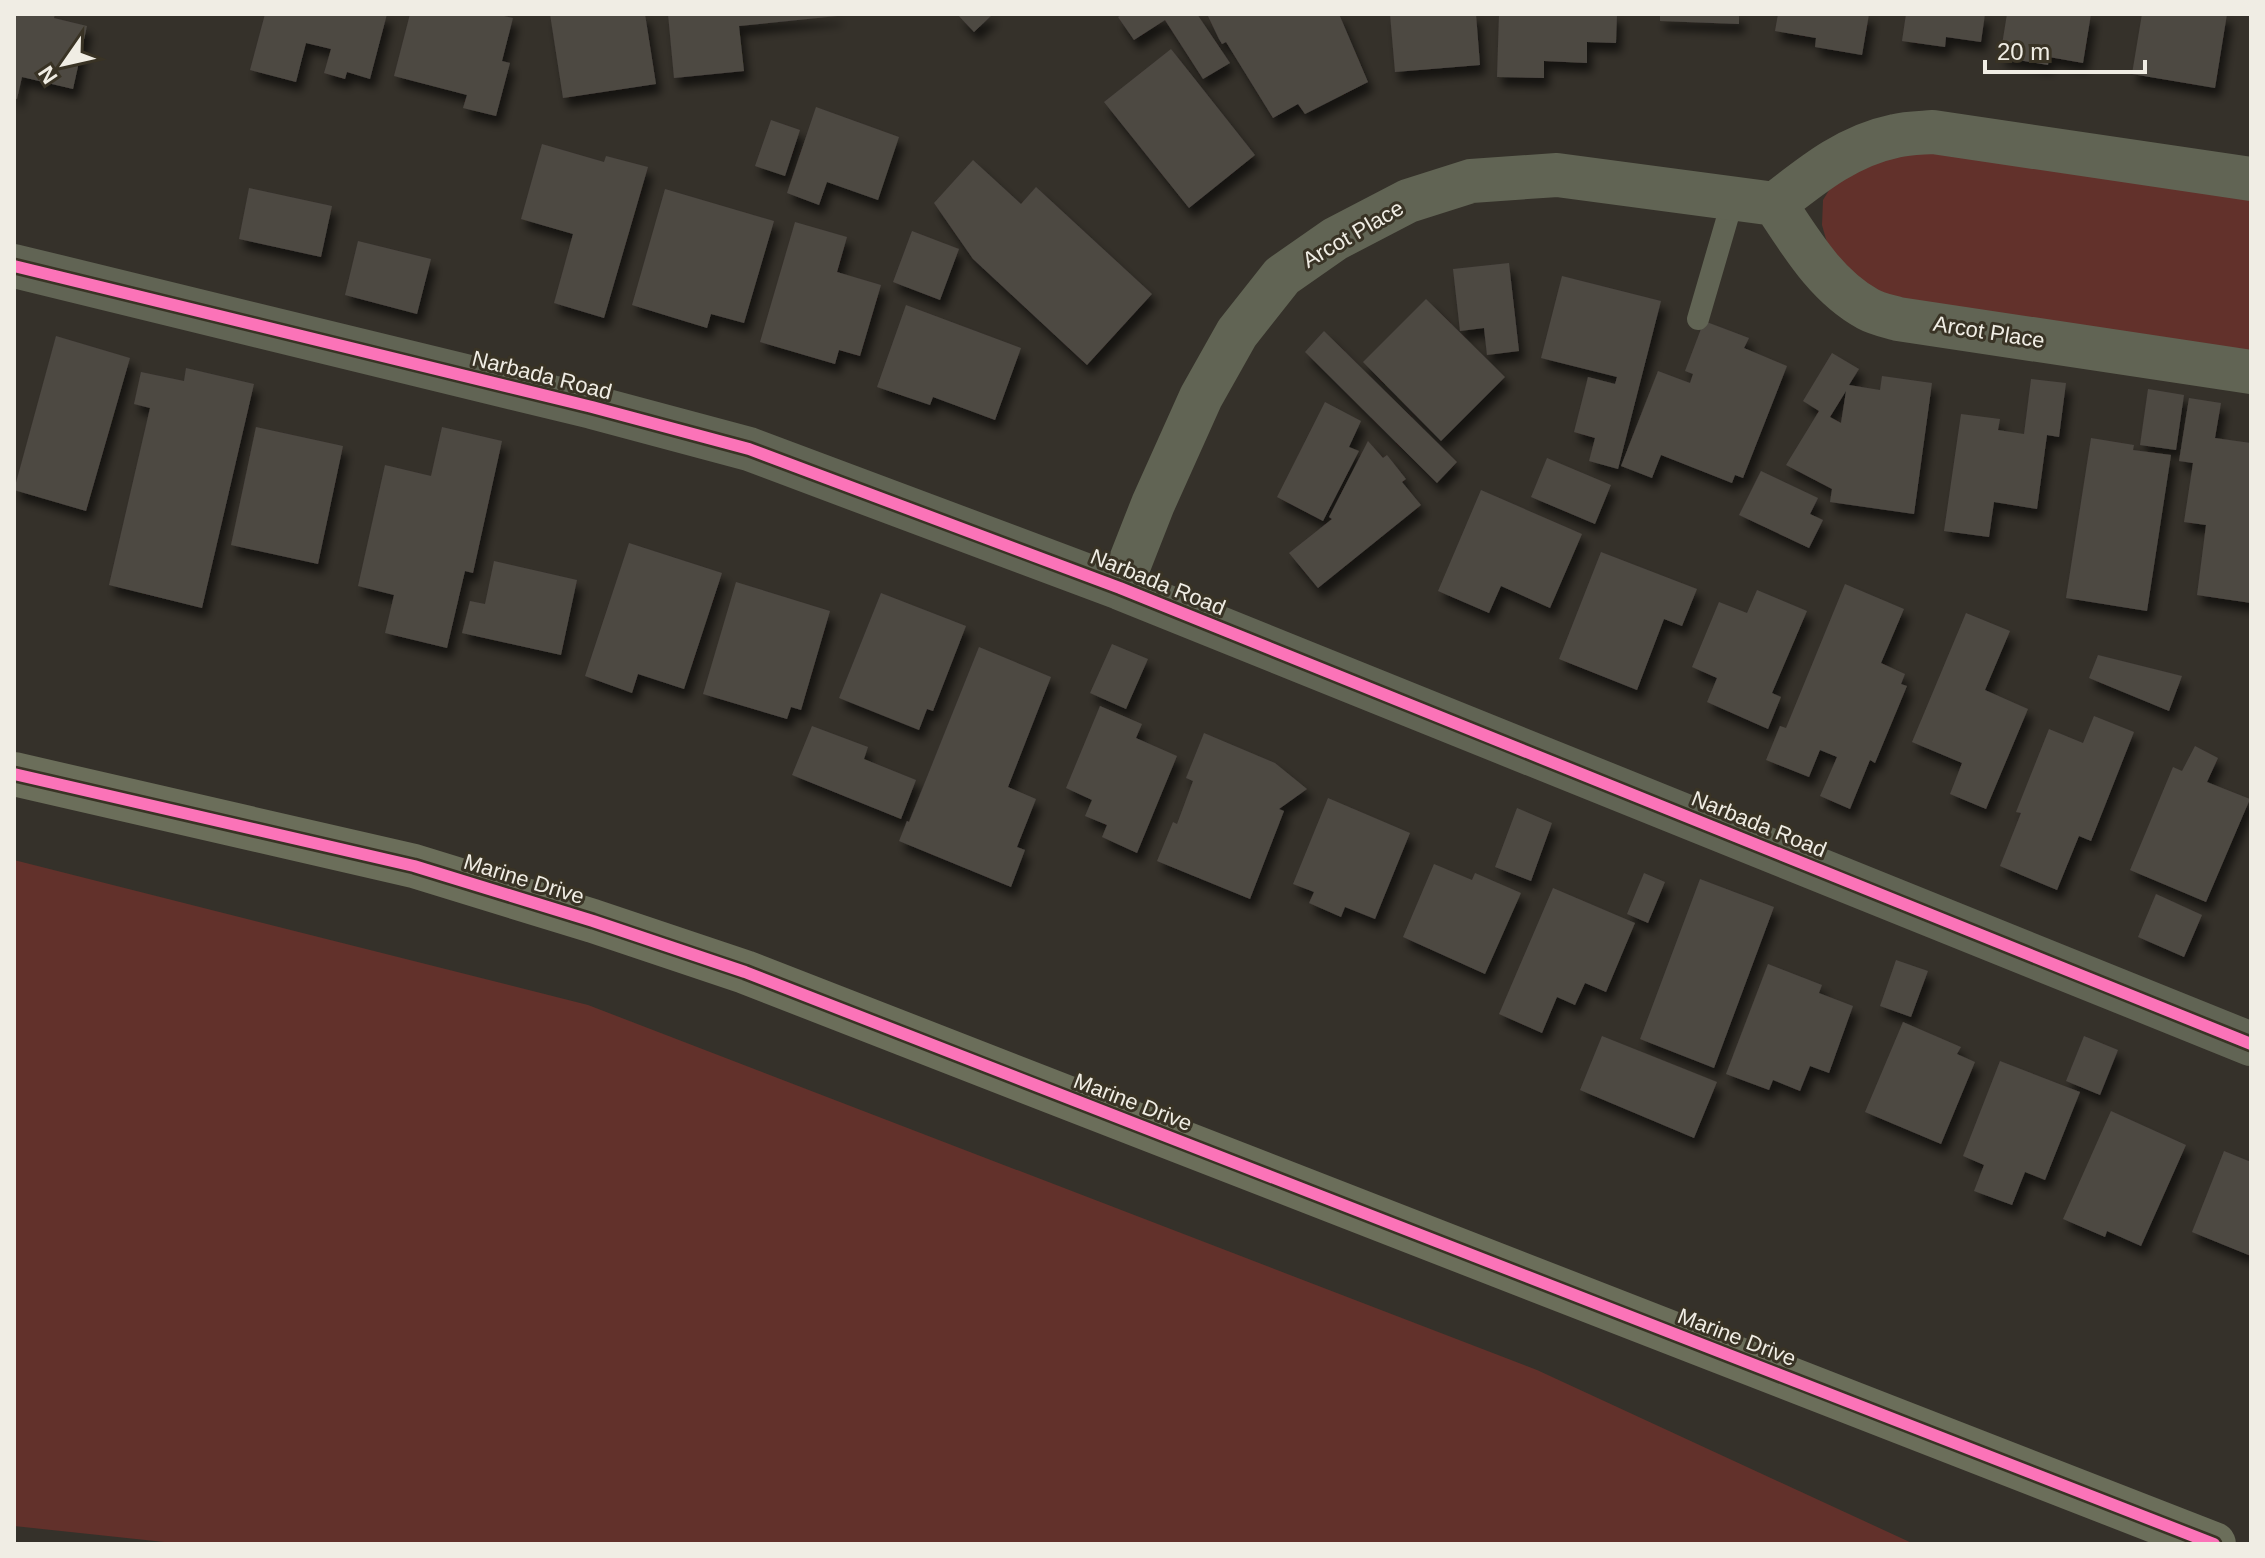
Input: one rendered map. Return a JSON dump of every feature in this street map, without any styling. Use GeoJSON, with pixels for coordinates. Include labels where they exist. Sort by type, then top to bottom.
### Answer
{"type":"FeatureCollection","features":[{"type":"Feature","properties":{"kind":"street"},"geometry":{"type":"LineString","coordinates":[[1775,204],[1825,165],[1862,145],[1897,135],[1933,132],[2251,179]]}},
{"type":"Feature","properties":{"kind":"street","name":"Arcot Place"},"geometry":{"type":"LineString","coordinates":[[1120,588],[1153,504],[1201,397],[1237,333],[1282,276],[1335,239],[1408,201],[1471,181],[1557,175],[1775,204],[1803,246],[1838,289],[1870,310],[1898,319],[2251,372]]}},
{"type":"Feature","properties":{"kind":"street","name":"Narbada Road"},"geometry":{"type":"LineString","coordinates":[[14,266],[592,407],[749,449],[1120,588],[2251,1044]]}},
{"type":"Feature","properties":{"kind":"street","name":"Marine Drive"},"geometry":{"type":"LineString","coordinates":[[14,774],[414,866],[745,972],[2214,1544]]}},
{"type":"Feature","properties":{"kind":"lane"},"geometry":{"type":"LineString","coordinates":[[1698,319],[1733,199]]}},
{"type":"Feature","properties":{"kind":"shaded area"},"geometry":{"type":"Polygon","coordinates":[[[1901,147],[2251,192],[2251,355],[1877,294],[1830,253],[1822,225],[1823,200],[1836,179],[1901,147]]]}},
{"type":"Feature","properties":{"kind":"shaded area"},"geometry":{"type":"Polygon","coordinates":[[[14,860],[588,1005],[1537,1370],[1914,1544],[183,1544],[14,1526],[14,860]]]}},
{"type":"Feature","properties":{"kind":"building"},"geometry":{"type":"Polygon","coordinates":[[[14,14],[55,14],[54,18],[87,26],[73,89],[22,77],[17,99],[14,98],[14,14]]]}},
{"type":"Feature","properties":{"kind":"building"},"geometry":{"type":"Polygon","coordinates":[[[265,14],[387,14],[370,79],[347,72],[345,79],[324,73],[331,49],[306,43],[296,82],[250,70],[265,14]]]}},
{"type":"Feature","properties":{"kind":"building"},"geometry":{"type":"Polygon","coordinates":[[[410,14],[495,14],[513,18],[502,61],[510,63],[496,116],[463,108],[467,95],[394,76],[410,14]]]}},
{"type":"Feature","properties":{"kind":"building"},"geometry":{"type":"Polygon","coordinates":[[[550,14],[645,14],[656,84],[563,98],[550,14]]]}},
{"type":"Feature","properties":{"kind":"building"},"geometry":{"type":"Polygon","coordinates":[[[668,14],[837,16],[739,26],[744,71],[674,78],[668,14]]]}},
{"type":"Feature","properties":{"kind":"building"},"geometry":{"type":"Polygon","coordinates":[[[957,14],[993,14],[974,32],[957,14]]]}},
{"type":"Feature","properties":{"kind":"building"},"geometry":{"type":"Polygon","coordinates":[[[1123,14],[1197,14],[1230,63],[1203,79],[1165,20],[1134,40],[1118,17],[1123,14]]]}},
{"type":"Feature","properties":{"kind":"building"},"geometry":{"type":"Polygon","coordinates":[[[1207,14],[1339,14],[1368,82],[1305,114],[1298,104],[1273,118],[1226,42],[1222,44],[1207,14]]]}},
{"type":"Feature","properties":{"kind":"building"},"geometry":{"type":"Polygon","coordinates":[[[1390,14],[1476,14],[1480,65],[1395,72],[1390,14]]]}},
{"type":"Feature","properties":{"kind":"building"},"geometry":{"type":"Polygon","coordinates":[[[1499,14],[1617,14],[1616,43],[1587,42],[1587,63],[1544,61],[1544,78],[1497,77],[1499,14]]]}},
{"type":"Feature","properties":{"kind":"building"},"geometry":{"type":"Polygon","coordinates":[[[1660,14],[1739,14],[1739,24],[1660,21],[1660,14]]]}},
{"type":"Feature","properties":{"kind":"building"},"geometry":{"type":"Polygon","coordinates":[[[1778,14],[1869,14],[1862,55],[1815,47],[1816,38],[1775,31],[1778,14]]]}},
{"type":"Feature","properties":{"kind":"building"},"geometry":{"type":"Polygon","coordinates":[[[1906,14],[1985,14],[1981,42],[1946,37],[1945,47],[1902,41],[1906,14]]]}},
{"type":"Feature","properties":{"kind":"building"},"geometry":{"type":"Polygon","coordinates":[[[2007,14],[2091,14],[2083,63],[2049,57],[2048,65],[2000,57],[2007,14]]]}},
{"type":"Feature","properties":{"kind":"building"},"geometry":{"type":"Polygon","coordinates":[[[2142,14],[2227,14],[2215,88],[2132,74],[2142,14]]]}},
{"type":"Feature","properties":{"kind":"building"},"geometry":{"type":"Polygon","coordinates":[[[1171,49],[1255,155],[1189,208],[1104,102],[1171,49]]]}},
{"type":"Feature","properties":{"kind":"building"},"geometry":{"type":"Polygon","coordinates":[[[816,107],[899,137],[878,200],[827,182],[819,205],[787,193],[816,107]]]}},
{"type":"Feature","properties":{"kind":"building"},"geometry":{"type":"Polygon","coordinates":[[[771,120],[800,130],[785,176],[755,166],[771,120]]]}},
{"type":"Feature","properties":{"kind":"building"},"geometry":{"type":"Polygon","coordinates":[[[542,144],[604,162],[606,156],[648,167],[604,318],[554,303],[573,234],[521,219],[542,144]]]}},
{"type":"Feature","properties":{"kind":"building"},"geometry":{"type":"Polygon","coordinates":[[[973,160],[1021,204],[1036,187],[1152,294],[1087,365],[973,259],[934,203],[973,160]]]}},
{"type":"Feature","properties":{"kind":"building"},"geometry":{"type":"Polygon","coordinates":[[[249,188],[332,206],[321,257],[239,239],[249,188]]]}},
{"type":"Feature","properties":{"kind":"building"},"geometry":{"type":"Polygon","coordinates":[[[665,189],[774,221],[744,323],[711,314],[707,328],[632,305],[665,189]]]}},
{"type":"Feature","properties":{"kind":"building"},"geometry":{"type":"Polygon","coordinates":[[[795,222],[847,237],[837,272],[881,285],[860,356],[839,350],[835,364],[760,342],[795,222]]]}},
{"type":"Feature","properties":{"kind":"building"},"geometry":{"type":"Polygon","coordinates":[[[912,231],[959,249],[940,300],[893,282],[912,231]]]}},
{"type":"Feature","properties":{"kind":"building"},"geometry":{"type":"Polygon","coordinates":[[[358,241],[431,259],[417,314],[345,295],[358,241]]]}},
{"type":"Feature","properties":{"kind":"building"},"geometry":{"type":"Polygon","coordinates":[[[1509,263],[1519,351],[1487,355],[1484,328],[1460,331],[1453,269],[1509,263]]]}},
{"type":"Feature","properties":{"kind":"building"},"geometry":{"type":"Polygon","coordinates":[[[1562,276],[1661,301],[1618,469],[1589,461],[1595,438],[1574,432],[1588,377],[1615,384],[1617,377],[1541,358],[1562,276]]]}},
{"type":"Feature","properties":{"kind":"building"},"geometry":{"type":"Polygon","coordinates":[[[1426,299],[1505,377],[1441,441],[1363,362],[1426,299]]]}},
{"type":"Feature","properties":{"kind":"building"},"geometry":{"type":"Polygon","coordinates":[[[906,305],[1021,348],[995,420],[933,397],[930,405],[877,387],[906,305]]]}},
{"type":"Feature","properties":{"kind":"building"},"geometry":{"type":"Polygon","coordinates":[[[1704,321],[1749,338],[1744,348],[1787,366],[1743,478],[1735,475],[1732,483],[1661,455],[1652,478],[1621,466],[1658,371],[1690,383],[1693,374],[1685,371],[1704,321]]]}},
{"type":"Feature","properties":{"kind":"building"},"geometry":{"type":"Polygon","coordinates":[[[1324,331],[1457,462],[1437,483],[1305,352],[1324,331]]]}},
{"type":"Feature","properties":{"kind":"building"},"geometry":{"type":"Polygon","coordinates":[[[56,336],[130,358],[86,511],[14,490],[56,336]]]}},
{"type":"Feature","properties":{"kind":"building"},"geometry":{"type":"Polygon","coordinates":[[[1832,353],[1859,369],[1849,385],[1880,390],[1882,376],[1932,383],[1914,514],[1830,502],[1832,489],[1786,465],[1819,411],[1803,401],[1832,353]],[[1846,391],[1830,417],[1841,423],[1846,391]]]}},
{"type":"Feature","properties":{"kind":"building"},"geometry":{"type":"Polygon","coordinates":[[[186,368],[254,384],[202,608],[109,585],[150,408],[134,404],[141,372],[184,381],[186,368]]]}},
{"type":"Feature","properties":{"kind":"building"},"geometry":{"type":"Polygon","coordinates":[[[2031,379],[2066,383],[2059,437],[2047,435],[2037,509],[1994,502],[1989,537],[1944,531],[1961,414],[2000,419],[1998,430],[2024,434],[2031,379]]]}},
{"type":"Feature","properties":{"kind":"building"},"geometry":{"type":"Polygon","coordinates":[[[2148,389],[2184,395],[2176,450],[2140,445],[2148,389]]]}},
{"type":"Feature","properties":{"kind":"building"},"geometry":{"type":"Polygon","coordinates":[[[2189,398],[2221,403],[2215,438],[2251,443],[2251,603],[2197,595],[2206,525],[2184,522],[2193,463],[2179,461],[2189,398]]]}},
{"type":"Feature","properties":{"kind":"building"},"geometry":{"type":"Polygon","coordinates":[[[1325,402],[1361,421],[1349,447],[1359,451],[1323,521],[1277,497],[1325,402]]]}},
{"type":"Feature","properties":{"kind":"building"},"geometry":{"type":"Polygon","coordinates":[[[256,427],[343,446],[318,564],[231,545],[256,427]]]}},
{"type":"Feature","properties":{"kind":"building"},"geometry":{"type":"Polygon","coordinates":[[[442,427],[502,441],[473,573],[465,571],[447,648],[385,633],[394,595],[358,586],[385,465],[431,476],[442,427]]]}},
{"type":"Feature","properties":{"kind":"building"},"geometry":{"type":"Polygon","coordinates":[[[2091,438],[2134,445],[2133,450],[2171,455],[2147,611],[2066,598],[2091,438]]]}},
{"type":"Feature","properties":{"kind":"building"},"geometry":{"type":"Polygon","coordinates":[[[1368,441],[1383,458],[1387,455],[1406,479],[1402,482],[1421,505],[1318,588],[1289,553],[1332,519],[1329,517],[1368,441]]]}},
{"type":"Feature","properties":{"kind":"building"},"geometry":{"type":"Polygon","coordinates":[[[1547,458],[1611,485],[1595,524],[1531,497],[1547,458]]]}},
{"type":"Feature","properties":{"kind":"building"},"geometry":{"type":"Polygon","coordinates":[[[1761,471],[1818,498],[1810,514],[1823,520],[1809,548],[1739,515],[1761,471]]]}},
{"type":"Feature","properties":{"kind":"building"},"geometry":{"type":"Polygon","coordinates":[[[1481,490],[1582,534],[1550,608],[1501,586],[1489,613],[1438,591],[1481,490]]]}},
{"type":"Feature","properties":{"kind":"building"},"geometry":{"type":"Polygon","coordinates":[[[629,543],[722,573],[684,689],[638,674],[632,693],[585,676],[629,543]]]}},
{"type":"Feature","properties":{"kind":"building"},"geometry":{"type":"Polygon","coordinates":[[[1601,552],[1697,589],[1682,626],[1664,619],[1637,690],[1559,659],[1601,552]]]}},
{"type":"Feature","properties":{"kind":"building"},"geometry":{"type":"Polygon","coordinates":[[[494,561],[577,580],[561,655],[462,633],[470,601],[485,604],[494,561]]]}},
{"type":"Feature","properties":{"kind":"building"},"geometry":{"type":"Polygon","coordinates":[[[736,582],[830,611],[801,710],[791,707],[787,719],[703,694],[736,582]]]}},
{"type":"Feature","properties":{"kind":"building"},"geometry":{"type":"Polygon","coordinates":[[[1845,584],[1904,609],[1881,663],[1905,674],[1901,684],[1907,686],[1875,763],[1870,760],[1850,809],[1820,796],[1837,757],[1820,750],[1809,777],[1766,760],[1780,726],[1786,728],[1845,584]]]}},
{"type":"Feature","properties":{"kind":"building"},"geometry":{"type":"Polygon","coordinates":[[[1757,590],[1807,611],[1772,693],[1781,697],[1768,729],[1707,702],[1717,678],[1692,667],[1719,602],[1747,613],[1757,590]]]}},
{"type":"Feature","properties":{"kind":"building"},"geometry":{"type":"Polygon","coordinates":[[[881,593],[966,626],[933,711],[927,709],[919,730],[839,698],[881,593]]]}},
{"type":"Feature","properties":{"kind":"building"},"geometry":{"type":"Polygon","coordinates":[[[1966,613],[2010,631],[1985,690],[2028,709],[1986,809],[1950,794],[1962,763],[1912,742],[1966,613]]]}},
{"type":"Feature","properties":{"kind":"building"},"geometry":{"type":"Polygon","coordinates":[[[1112,644],[1148,659],[1126,709],[1090,693],[1112,644]]]}},
{"type":"Feature","properties":{"kind":"building"},"geometry":{"type":"Polygon","coordinates":[[[979,647],[1051,677],[1008,787],[1036,799],[1017,847],[1025,850],[1011,887],[899,841],[979,647]]]}},
{"type":"Feature","properties":{"kind":"building"},"geometry":{"type":"Polygon","coordinates":[[[2098,655],[2182,676],[2169,711],[2089,678],[2098,655]]]}},
{"type":"Feature","properties":{"kind":"building"},"geometry":{"type":"Polygon","coordinates":[[[1100,706],[1142,724],[1136,738],[1177,756],[1137,853],[1102,837],[1107,825],[1085,816],[1092,800],[1066,788],[1100,706]]]}},
{"type":"Feature","properties":{"kind":"building"},"geometry":{"type":"Polygon","coordinates":[[[2094,716],[2134,732],[2091,841],[2079,836],[2057,890],[2000,866],[2021,813],[2016,812],[2049,729],[2083,743],[2094,716]]]}},
{"type":"Feature","properties":{"kind":"building"},"geometry":{"type":"Polygon","coordinates":[[[812,726],[868,747],[864,759],[916,780],[901,819],[792,775],[812,726]]]}},
{"type":"Feature","properties":{"kind":"building"},"geometry":{"type":"Polygon","coordinates":[[[1204,733],[1275,763],[1307,789],[1279,809],[1284,811],[1250,899],[1157,861],[1173,822],[1177,824],[1193,781],[1186,778],[1204,733]]]}},
{"type":"Feature","properties":{"kind":"building"},"geometry":{"type":"Polygon","coordinates":[[[2195,746],[2218,758],[2207,782],[2250,799],[2206,902],[2130,870],[2173,767],[2182,771],[2195,746]]]}},
{"type":"Feature","properties":{"kind":"building"},"geometry":{"type":"Polygon","coordinates":[[[1328,798],[1410,833],[1375,919],[1345,907],[1341,917],[1309,903],[1314,892],[1293,884],[1328,798]]]}},
{"type":"Feature","properties":{"kind":"building"},"geometry":{"type":"Polygon","coordinates":[[[1517,808],[1552,823],[1531,881],[1495,867],[1517,808]]]}},
{"type":"Feature","properties":{"kind":"building"},"geometry":{"type":"Polygon","coordinates":[[[1434,864],[1472,880],[1475,873],[1521,893],[1485,974],[1403,937],[1434,864]]]}},
{"type":"Feature","properties":{"kind":"building"},"geometry":{"type":"Polygon","coordinates":[[[1644,873],[1665,882],[1648,923],[1627,914],[1644,873]]]}},
{"type":"Feature","properties":{"kind":"building"},"geometry":{"type":"Polygon","coordinates":[[[1700,879],[1774,907],[1714,1068],[1640,1039],[1700,879]]]}},
{"type":"Feature","properties":{"kind":"building"},"geometry":{"type":"Polygon","coordinates":[[[1553,888],[1635,923],[1606,992],[1585,983],[1575,1005],[1557,997],[1542,1033],[1499,1014],[1553,888]]]}},
{"type":"Feature","properties":{"kind":"building"},"geometry":{"type":"Polygon","coordinates":[[[2156,894],[2202,915],[2184,957],[2138,937],[2156,894]]]}},
{"type":"Feature","properties":{"kind":"building"},"geometry":{"type":"Polygon","coordinates":[[[1896,960],[1928,971],[1911,1017],[1880,1006],[1896,960]]]}},
{"type":"Feature","properties":{"kind":"building"},"geometry":{"type":"Polygon","coordinates":[[[1768,964],[1822,985],[1819,993],[1853,1006],[1829,1073],[1810,1066],[1800,1091],[1773,1080],[1769,1090],[1726,1074],[1768,964]]]}},
{"type":"Feature","properties":{"kind":"building"},"geometry":{"type":"Polygon","coordinates":[[[1903,1022],[1961,1047],[1957,1054],[1975,1062],[1941,1144],[1865,1112],[1903,1022]]]}},
{"type":"Feature","properties":{"kind":"building"},"geometry":{"type":"Polygon","coordinates":[[[1602,1036],[1717,1082],[1694,1138],[1580,1090],[1602,1036]]]}},
{"type":"Feature","properties":{"kind":"building"},"geometry":{"type":"Polygon","coordinates":[[[2084,1036],[2118,1050],[2100,1095],[2066,1081],[2084,1036]]]}},
{"type":"Feature","properties":{"kind":"building"},"geometry":{"type":"Polygon","coordinates":[[[2000,1061],[2080,1092],[2045,1180],[2025,1172],[2012,1205],[1974,1191],[1984,1165],[1963,1156],[2000,1061]]]}},
{"type":"Feature","properties":{"kind":"building"},"geometry":{"type":"Polygon","coordinates":[[[2111,1111],[2186,1145],[2141,1246],[2107,1231],[2105,1237],[2063,1219],[2111,1111]]]}},
{"type":"Feature","properties":{"kind":"building"},"geometry":{"type":"Polygon","coordinates":[[[2224,1151],[2251,1162],[2251,1256],[2192,1232],[2224,1151]]]}},
{"type":"Feature","properties":{"kind":"cycle path"},"geometry":{"type":"LineString","coordinates":[[14,266],[592,407],[749,449],[1120,588],[2251,1044]]}},
{"type":"Feature","properties":{"kind":"cycle path"},"geometry":{"type":"LineString","coordinates":[[14,774],[414,866],[745,972],[2214,1544]]}}]}
